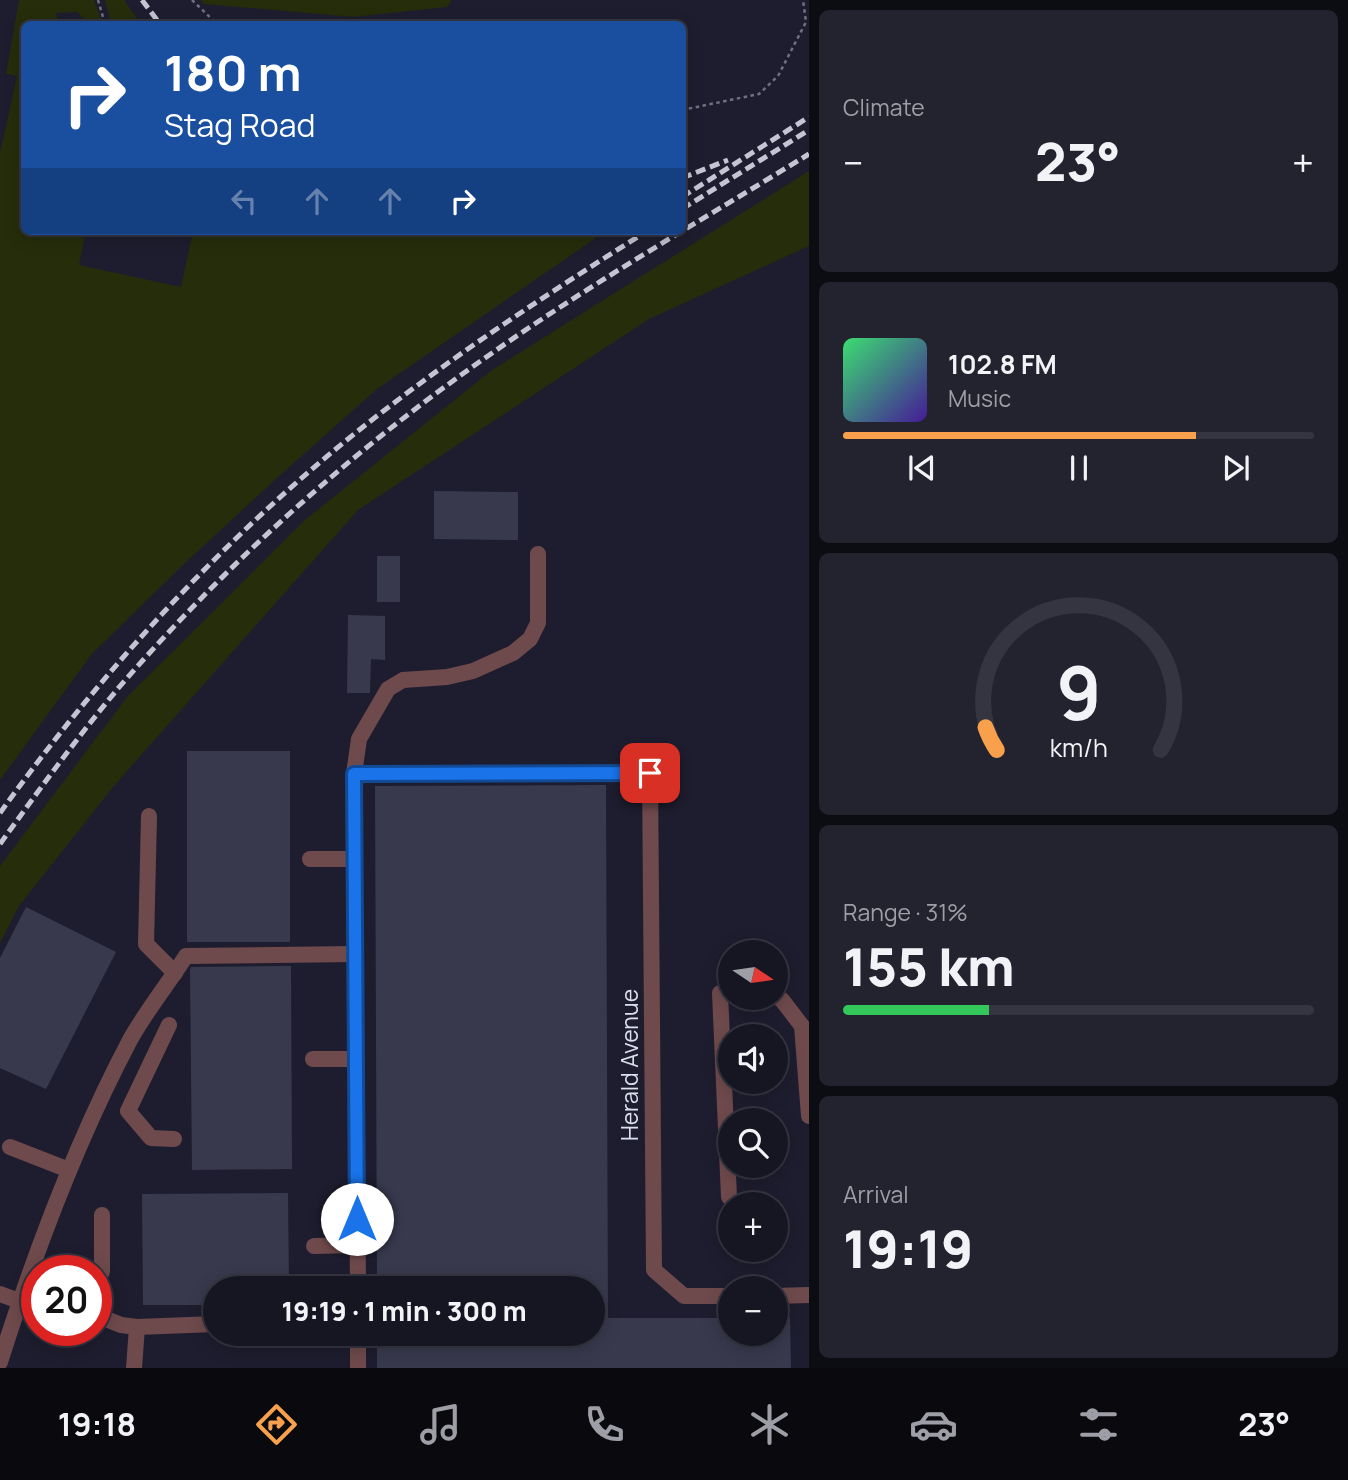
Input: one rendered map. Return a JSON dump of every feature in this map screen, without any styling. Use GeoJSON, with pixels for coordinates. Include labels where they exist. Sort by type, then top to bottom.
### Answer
{"type":"FeatureCollection","features":[{"type":"Feature","properties":{"kind":"lane"},"geometry":{"type":"LineString","coordinates":[[358,1276],[354,774],[359,739],[388,689],[403,680],[447,677],[473,671],[513,653],[530,639],[538,623],[538,554]]}},
{"type":"Feature","properties":{"kind":"lane","name":"Herald Avenue"},"geometry":{"type":"LineString","coordinates":[[354,774],[650,773],[654,1270],[684,1296],[718,1296]]}},
{"type":"Feature","properties":{"kind":"lane"},"geometry":{"type":"LineString","coordinates":[[149,816],[146,944],[175,973]]}},
{"type":"Feature","properties":{"kind":"lane"},"geometry":{"type":"LineString","coordinates":[[310,859],[355,859]]}},
{"type":"Feature","properties":{"kind":"lane"},"geometry":{"type":"LineString","coordinates":[[40,1255],[69,1170],[131,1039],[186,956],[356,954]]}},
{"type":"Feature","properties":{"kind":"lane"},"geometry":{"type":"LineString","coordinates":[[788,1008],[802,1026],[809,1116]]}},
{"type":"Feature","properties":{"kind":"lane"},"geometry":{"type":"LineString","coordinates":[[721,1010],[729,1192]]}},
{"type":"Feature","properties":{"kind":"lane"},"geometry":{"type":"LineString","coordinates":[[169,1025],[128,1111],[151,1138],[174,1139]]}},
{"type":"Feature","properties":{"kind":"lane"},"geometry":{"type":"LineString","coordinates":[[313,1059],[356,1059]]}},
{"type":"Feature","properties":{"kind":"lane"},"geometry":{"type":"LineString","coordinates":[[120,1062],[146,1073]]}},
{"type":"Feature","properties":{"kind":"lane"},"geometry":{"type":"LineString","coordinates":[[10,1147],[69,1170]]}},
{"type":"Feature","properties":{"kind":"lane"},"geometry":{"type":"LineString","coordinates":[[102,1215],[102,1255]]}},
{"type":"Feature","properties":{"kind":"lane"},"geometry":{"type":"LineString","coordinates":[[314,1246],[358,1245]]}},
{"type":"Feature","properties":{"kind":"lane"},"geometry":{"type":"LineString","coordinates":[[0,1294],[21,1294]]}},
{"type":"Feature","properties":{"kind":"lane"},"geometry":{"type":"LineString","coordinates":[[788,1296],[809,1295]]}},
{"type":"Feature","properties":{"kind":"lane"},"geometry":{"type":"LineString","coordinates":[[0,1362],[21,1307]]}},
{"type":"Feature","properties":{"kind":"lane"},"geometry":{"type":"LineString","coordinates":[[112,1321],[137,1326],[203,1324]]}},
{"type":"Feature","properties":{"kind":"lane"},"geometry":{"type":"LineString","coordinates":[[134,1368],[137,1326]]}},
{"type":"Feature","properties":{"kind":"lane"},"geometry":{"type":"LineString","coordinates":[[358,1346],[358,1368]]}},
{"type":"Feature","properties":{"kind":"path"},"geometry":{"type":"LineString","coordinates":[[98,0],[104,21]]}},
{"type":"Feature","properties":{"kind":"path"},"geometry":{"type":"LineString","coordinates":[[192,0],[214,21]]}},
{"type":"Feature","properties":{"kind":"path"},"geometry":{"type":"LineString","coordinates":[[686,109],[759,94],[778,76],[806,22],[803,0]]}},
{"type":"Feature","properties":{"kind":"green space"},"geometry":{"type":"Polygon","coordinates":[[[19,0],[94,0],[102,21],[87,21],[77,12],[56,13],[58,21],[21,21],[21,235],[85,235],[79,265],[181,287],[192,235],[600,235],[377,389],[278,477],[91,655],[0,780],[0,153],[17,76],[6,74],[19,0]]]}},
{"type":"Feature","properties":{"kind":"green space"},"geometry":{"type":"Polygon","coordinates":[[[105,0],[124,0],[139,21],[110,21],[105,0]]]}},
{"type":"Feature","properties":{"kind":"green space"},"geometry":{"type":"Polygon","coordinates":[[[201,0],[452,0],[447,7],[353,17],[204,4],[201,0]]]}},
{"type":"Feature","properties":{"kind":"green space"},"geometry":{"type":"Polygon","coordinates":[[[809,171],[809,246],[649,319],[358,510],[113,787],[19,906],[0,943],[0,866],[127,697],[305,520],[492,370],[809,171]]]}},
{"type":"Feature","properties":{"kind":"building"},"geometry":{"type":"Polygon","coordinates":[[[434,491],[518,492],[518,540],[434,539],[434,491]]]}},
{"type":"Feature","properties":{"kind":"building"},"geometry":{"type":"Polygon","coordinates":[[[377,556],[400,556],[400,602],[377,602],[377,556]]]}},
{"type":"Feature","properties":{"kind":"building"},"geometry":{"type":"Polygon","coordinates":[[[348,615],[385,616],[385,660],[371,659],[370,693],[347,693],[348,615]]]}},
{"type":"Feature","properties":{"kind":"building"},"geometry":{"type":"Polygon","coordinates":[[[187,751],[290,751],[290,942],[187,942],[187,751]]]}},
{"type":"Feature","properties":{"kind":"building"},"geometry":{"type":"Polygon","coordinates":[[[606,785],[608,1318],[718,1318],[718,1346],[788,1346],[790,1317],[791,1368],[377,1368],[377,1346],[605,1346],[605,1276],[377,1276],[375,786],[606,785]]]}},
{"type":"Feature","properties":{"kind":"building"},"geometry":{"type":"Polygon","coordinates":[[[26,907],[116,952],[46,1089],[0,1068],[0,958],[26,907]]]}},
{"type":"Feature","properties":{"kind":"building"},"geometry":{"type":"Polygon","coordinates":[[[291,966],[292,1169],[192,1170],[190,969],[291,966]]]}},
{"type":"Feature","properties":{"kind":"building"},"geometry":{"type":"Polygon","coordinates":[[[288,1193],[289,1276],[203,1276],[203,1305],[143,1305],[142,1194],[288,1193]]]}},
{"type":"Feature","properties":{"kind":"railway"},"geometry":{"type":"LineString","coordinates":[[142,0],[158,21]]}},
{"type":"Feature","properties":{"kind":"railway"},"geometry":{"type":"LineString","coordinates":[[686,194],[809,117]]}},
{"type":"Feature","properties":{"kind":"railway"},"geometry":{"type":"LineString","coordinates":[[686,207],[809,130]]}},
{"type":"Feature","properties":{"kind":"railway"},"geometry":{"type":"LineString","coordinates":[[686,229],[809,154]]}},
{"type":"Feature","properties":{"kind":"railway"},"geometry":{"type":"LineString","coordinates":[[686,176],[728,160]]}},
{"type":"Feature","properties":{"kind":"railway"},"geometry":{"type":"LineString","coordinates":[[0,813],[86,701],[132,647],[229,545],[281,496],[421,383],[641,235]]}},
{"type":"Feature","properties":{"kind":"railway"},"geometry":{"type":"LineString","coordinates":[[0,844],[121,685],[204,595],[293,510],[387,431],[485,358],[677,235]]}},
{"type":"Feature","properties":{"kind":"route"},"geometry":{"type":"LineString","coordinates":[[357,1219],[354,774],[650,773]]}}]}
